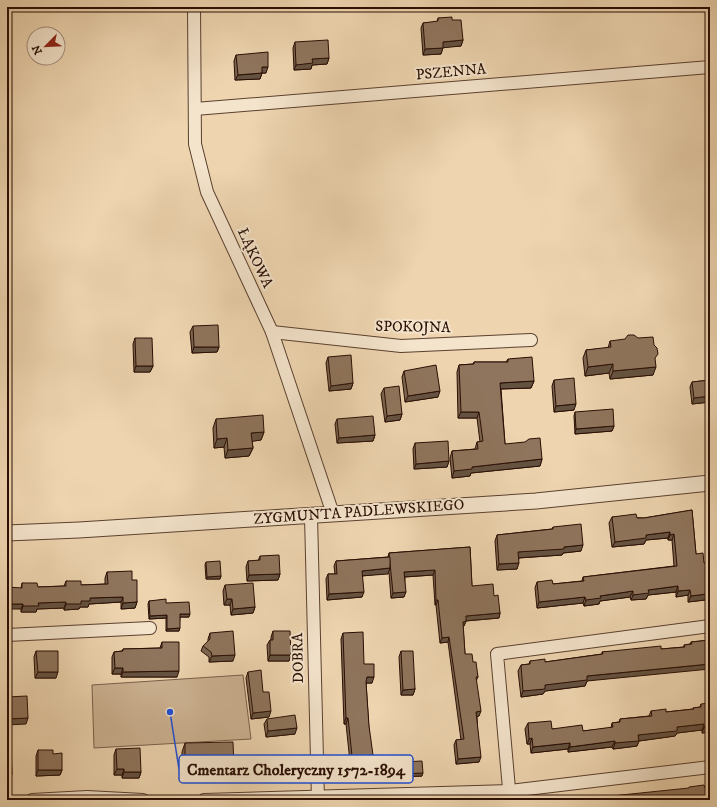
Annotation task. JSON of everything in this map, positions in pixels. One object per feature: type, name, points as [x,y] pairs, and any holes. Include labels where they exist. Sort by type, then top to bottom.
[{"type":"street","name":"ŁĄKOWA","points":[[194,7],[195,144],[207,192],[272,332],[333,514]]},
{"type":"street","name":"PSZENNA","points":[[195,110],[710,67]]},
{"type":"street","name":"SPOKOJNA","points":[[272,332],[401,346],[531,340]]},
{"type":"street","name":"ZYGMUNTA PADLEWSKIEGO","points":[[7,533],[311,516],[536,501],[710,483]]},
{"type":"street","name":"DOBRA","points":[[311,516],[318,798]]},
{"type":"street","points":[[510,796],[497,654],[710,626]]},
{"type":"street","points":[[7,635],[150,628]]},
{"type":"street","points":[[204,800],[510,796],[710,767]]},
{"type":"street","points":[[32,800],[87,797],[143,800]]},
{"type":"shaded area","points":[[243,675],[251,739],[94,748],[92,685]]},
{"type":"building","points":[[452,17],[452,20],[461,20],[463,40],[443,42],[443,48],[425,49],[423,23],[438,21],[438,18]]},
{"type":"building","points":[[328,40],[329,58],[312,59],[313,63],[296,65],[295,42]]},
{"type":"building","points":[[268,52],[268,67],[262,67],[262,73],[238,75],[236,55]]},
{"type":"building","points":[[218,325],[219,347],[194,347],[193,326]]},
{"type":"building","points":[[628,335],[634,335],[638,338],[653,337],[654,345],[657,348],[658,354],[655,358],[656,367],[613,371],[613,364],[588,367],[586,350],[611,347],[610,341],[625,339]]},
{"type":"building","points":[[135,338],[152,338],[153,366],[136,366]]},
{"type":"building","points":[[351,355],[353,383],[331,386],[328,357]]},
{"type":"building","points":[[532,357],[534,381],[500,383],[505,444],[525,442],[529,439],[540,438],[542,459],[472,467],[472,469],[454,471],[452,451],[478,449],[477,442],[483,441],[479,412],[461,412],[459,365],[474,364],[474,362],[508,362],[508,359]]},
{"type":"building","points":[[436,365],[440,391],[408,396],[404,371]]},
{"type":"building","points":[[574,378],[576,404],[556,406],[554,380]]},
{"type":"building","points":[[710,380],[710,396],[694,398],[692,382]]},
{"type":"building","points":[[399,386],[402,414],[387,416],[384,388]]},
{"type":"building","points":[[613,409],[614,426],[576,429],[575,412]]},
{"type":"building","points":[[263,415],[264,432],[251,433],[253,448],[228,450],[227,438],[217,439],[216,419]]},
{"type":"building","points":[[373,416],[375,435],[339,438],[337,419]]},
{"type":"building","points":[[448,441],[449,461],[416,464],[415,443]]},
{"type":"building","points":[[692,510],[696,554],[703,553],[704,563],[710,562],[710,586],[707,587],[707,594],[691,596],[690,590],[678,591],[678,586],[648,590],[649,593],[633,595],[633,591],[600,596],[601,598],[586,600],[585,597],[539,602],[537,582],[552,580],[553,584],[584,581],[583,577],[677,566],[674,534],[670,535],[670,532],[646,535],[646,538],[615,542],[612,517],[636,514],[637,518],[644,518]]},
{"type":"building","points":[[581,524],[583,545],[564,547],[564,549],[518,552],[519,563],[499,564],[497,535],[553,529],[553,527]]},
{"type":"building","points":[[470,547],[472,586],[493,584],[494,596],[498,595],[500,613],[466,616],[466,621],[463,622],[465,654],[472,654],[473,662],[476,662],[478,677],[476,677],[481,711],[476,712],[481,757],[458,759],[456,740],[464,739],[449,637],[442,638],[438,600],[436,600],[435,570],[404,572],[406,592],[393,593],[389,553]]},
{"type":"building","points":[[279,555],[280,574],[249,575],[248,561],[260,560],[260,556]]},
{"type":"building","points":[[390,557],[390,568],[362,571],[364,592],[329,594],[328,574],[337,574],[336,561]]},
{"type":"building","points":[[220,561],[221,576],[207,577],[206,562]]},
{"type":"building","points":[[132,571],[132,580],[137,580],[137,602],[123,603],[123,597],[90,598],[90,601],[81,601],[81,604],[66,604],[66,602],[38,603],[39,606],[23,606],[23,604],[7,604],[7,587],[22,588],[22,583],[37,583],[38,587],[66,586],[66,581],[81,581],[81,585],[108,584],[107,572]]},
{"type":"building","points":[[253,583],[255,607],[233,609],[232,599],[227,599],[225,585]]},
{"type":"building","points":[[166,599],[166,603],[189,602],[190,614],[180,614],[180,628],[167,629],[167,615],[150,616],[149,601]]},
{"type":"building","points":[[233,631],[235,655],[212,656],[211,652],[203,646],[210,639],[210,633]]},
{"type":"building","points":[[273,631],[290,631],[291,655],[270,655],[270,640],[273,640]]},
{"type":"building","points":[[363,632],[364,664],[374,664],[374,677],[367,677],[366,682],[369,726],[373,755],[369,755],[370,768],[355,769],[354,756],[352,756],[348,718],[346,718],[343,633]]},
{"type":"building","points":[[710,640],[710,664],[587,676],[587,680],[545,685],[545,689],[523,691],[521,665],[530,664],[530,661],[545,659],[545,662],[603,654],[602,652],[661,646],[661,649],[685,647],[684,645],[692,644],[691,642]]},
{"type":"building","points":[[162,642],[179,642],[179,671],[123,672],[123,668],[115,668],[114,652],[123,651],[123,649],[162,648]]},
{"type":"building","points":[[36,651],[58,651],[58,672],[38,672]]},
{"type":"building","points":[[401,651],[413,651],[415,689],[403,690]]},
{"type":"building","points":[[261,670],[263,692],[269,692],[271,711],[253,713],[248,672]]},
{"type":"building","points":[[27,696],[28,718],[7,719],[7,697]]},
{"type":"building","points":[[710,703],[710,727],[704,727],[704,724],[677,727],[677,731],[638,735],[639,741],[615,743],[615,741],[570,747],[570,743],[533,747],[532,738],[529,739],[528,723],[551,721],[552,729],[582,725],[583,731],[613,727],[612,723],[620,722],[620,719],[652,716],[651,711],[666,709],[666,712],[694,709],[693,708],[701,707],[701,704]]},
{"type":"building","points":[[295,715],[297,728],[268,731],[267,719]]},
{"type":"building","points":[[233,742],[234,766],[211,766],[205,771],[195,769],[195,766],[185,767],[185,743]]},
{"type":"building","points":[[140,748],[141,772],[124,772],[124,769],[117,769],[116,749]]},
{"type":"building","points":[[7,750],[11,750],[12,774],[7,774]]},
{"type":"building","points":[[38,750],[53,750],[53,754],[62,753],[62,770],[38,770]]},
{"type":"building","points":[[422,761],[423,773],[401,774],[401,762]]},
{"type":"building","points":[[704,785],[705,788],[710,787],[710,800],[592,800],[592,798],[689,788]]},
{"type":"place","name":"Cmentarz Choleryczny 1572-1894","points":[[170,712]]}]
